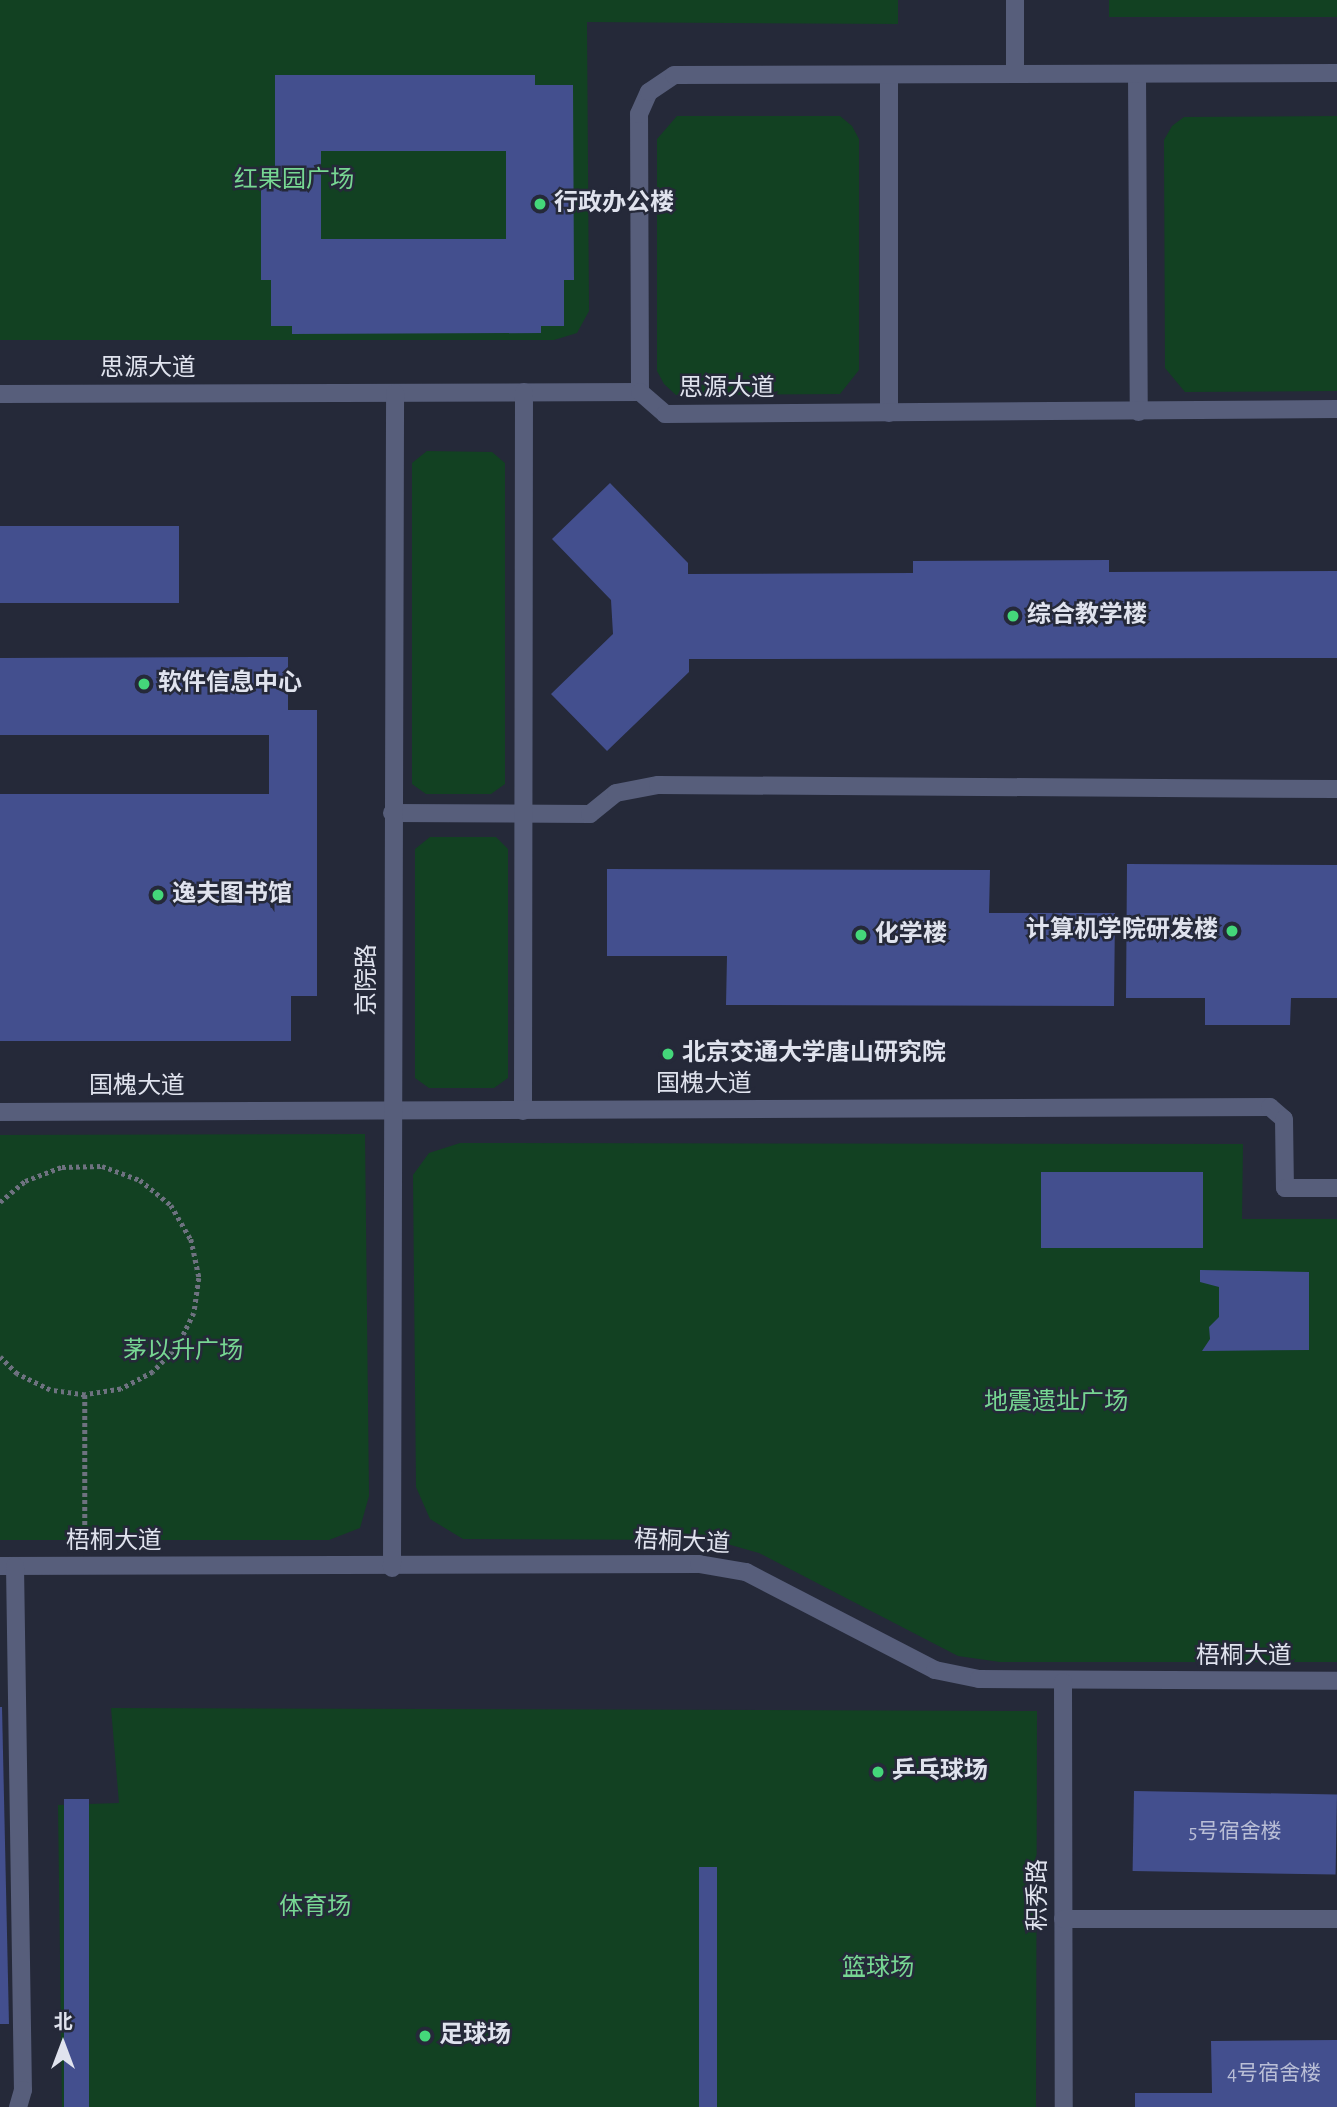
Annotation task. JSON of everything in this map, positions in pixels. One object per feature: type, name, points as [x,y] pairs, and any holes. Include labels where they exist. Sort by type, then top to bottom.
[{"type":"lane","points":[[1015,0],[1015,74]]},
{"type":"lane","points":[[640,392],[639,114],[649,92],[674,75],[1337,73]]},
{"type":"lane","points":[[1137,74],[1139,412]]},
{"type":"lane","points":[[889,75],[889,413]]},
{"type":"lane","points":[[523,1111],[524,392]]},
{"type":"lane","name":"思源大道","points":[[0,394],[640,392],[665,414],[1337,409]]},
{"type":"lane","name":"京院路","points":[[391,1568],[395,393]]},
{"type":"lane","points":[[392,813],[590,814],[616,793],[658,785],[1337,789]]},
{"type":"lane","name":"国槐大道","points":[[0,1112],[1270,1107],[1284,1119],[1285,1188],[1337,1188]]},
{"type":"lane","name":"梧桐大道","points":[[7,1566],[391,1568],[699,1564],[734,1570],[935,1670],[979,1679],[1063,1682],[1337,1681]]},
{"type":"lane","points":[[7,1566],[23,2090],[18,2107]]},
{"type":"lane","name":"积秀路","points":[[1063,1682],[1064,2107]]},
{"type":"lane","points":[[1063,1919],[1337,1919]]},
{"type":"path","points":[[0,1202],[25,1181],[62,1167],[102,1166],[140,1180],[171,1205],[191,1238],[199,1278],[194,1313],[178,1346],[153,1372],[131,1383],[85,1395],[50,1390],[17,1374],[0,1357]]},
{"type":"path","points":[[85,1395],[85,1566]]},
{"type":"green space","name":"红果园广场","points":[[0,0],[898,0],[898,24],[587,22],[589,311],[577,333],[554,340],[0,340]]},
{"type":"green space","points":[[1109,0],[1337,0],[1337,17],[1109,17]]},
{"type":"green space","points":[[677,116],[840,116],[852,126],[859,139],[859,370],[840,394],[676,395],[664,384],[657,371],[657,139]]},
{"type":"green space","points":[[1337,116],[1337,391],[1185,392],[1165,368],[1164,140],[1172,126],[1184,117]]},
{"type":"green space","points":[[427,451],[492,452],[505,463],[505,784],[491,794],[426,794],[412,784],[412,463]]},
{"type":"green space","points":[[430,837],[496,837],[508,849],[508,1078],[494,1088],[429,1088],[415,1078],[415,849]]},
{"type":"green space","name":"茅以升广场","points":[[365,1134],[369,1496],[360,1528],[329,1540],[0,1540],[0,1135]]},
{"type":"green space","name":"地震遗址广场","points":[[460,1143],[1243,1144],[1242,1219],[1337,1219],[1337,1662],[1000,1662],[958,1656],[759,1553],[713,1540],[463,1539],[430,1519],[416,1487],[413,1175],[429,1153]]},
{"type":"green space","name":"体育场","points":[[111,1708],[1037,1711],[1036,2107],[62,2107],[58,1805],[119,1803]]},
{"type":"building","name":"行政办公楼","points":[[275,75],[535,75],[535,85],[573,85],[574,280],[564,280],[564,326],[541,326],[541,333],[292,334],[292,326],[271,326],[271,280],[261,280],[261,168],[275,168]],"holes":[[[321,151],[506,151],[506,239],[321,239]]]},
{"type":"building","name":"综合教学楼","points":[[610,483],[688,563],[688,574],[913,573],[913,561],[1109,560],[1109,572],[1337,571],[1337,658],[689,659],[689,672],[607,751],[551,694],[613,634],[611,600],[552,539]]},
{"type":"building","points":[[0,526],[179,526],[179,603],[0,603]]},
{"type":"building","name":"逸夫图书馆","points":[[288,657],[288,710],[317,710],[317,996],[291,996],[291,1041],[0,1041],[0,794],[269,794],[269,735],[0,735],[0,658]]},
{"type":"building","name":"计算机学院研发楼","points":[[1127,864],[1337,865],[1337,998],[1291,998],[1290,1025],[1205,1025],[1205,998],[1126,998]]},
{"type":"building","name":"化学楼","points":[[607,869],[990,870],[989,913],[1115,913],[1114,1006],[726,1005],[727,956],[607,956]]},
{"type":"building","points":[[1041,1172],[1203,1172],[1203,1248],[1041,1248]]},
{"type":"building","points":[[1200,1270],[1309,1272],[1309,1350],[1202,1351],[1210,1339],[1209,1327],[1219,1317],[1219,1287],[1200,1282]]},
{"type":"building","points":[[2,1707],[9,2024],[0,2024]]},
{"type":"building","points":[[1134,1791],[1337,1795],[1336,1875],[1133,1871]]},
{"type":"building","points":[[64,1799],[89,1799],[89,2107],[64,2107]]},
{"type":"building","points":[[699,1867],[717,1867],[717,2107],[699,2107]]},
{"type":"building","points":[[1337,2040],[1337,2107],[1135,2107],[1135,2093],[1212,2093],[1211,2041]]},
{"type":"place","name":"行政办公楼","points":[[540,204]]},
{"type":"place","name":"综合教学楼","points":[[1013,616]]},
{"type":"place","name":"软件信息中心","points":[[144,684]]},
{"type":"place","name":"逸夫图书馆","points":[[158,895]]},
{"type":"place","name":"计算机学院研发楼","points":[[1232,931]]},
{"type":"place","name":"化学楼","points":[[861,935]]},
{"type":"place","name":"北京交通大学唐山研究院","points":[[668,1054]]},
{"type":"place","name":"乒乓球场","points":[[878,1772]]},
{"type":"place","name":"足球场","points":[[425,2036]]},
{"type":"park label","name":"篮球场","points":[[878,1969]]}]
